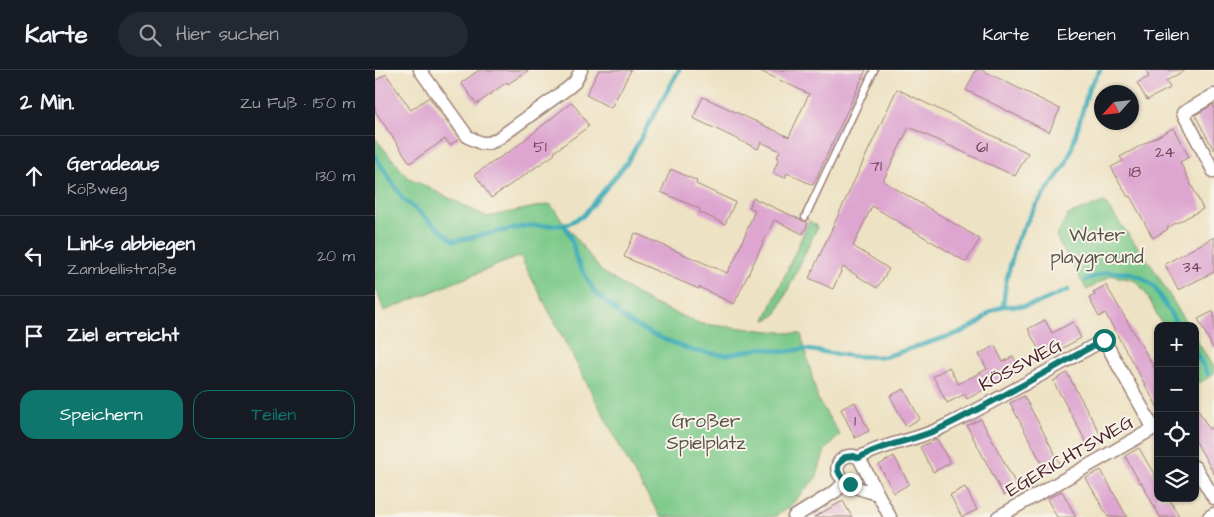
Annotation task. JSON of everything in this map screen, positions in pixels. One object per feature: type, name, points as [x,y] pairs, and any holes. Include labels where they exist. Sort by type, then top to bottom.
[{"type":"street","points":[[420,70],[468,137],[481,143],[489,143],[496,140],[568,88],[575,82],[581,70]]},
{"type":"street","points":[[1214,95],[1183,113],[1214,172]]},
{"type":"street","name":"KÖSSWEG","points":[[859,458],[880,448],[941,428],[1104,340],[1154,425]]},
{"type":"street","name":"EGERICHTSWEG","points":[[998,517],[1154,429]]},
{"type":"street","points":[[877,494],[846,481],[837,470],[838,464],[845,457],[854,456],[859,458],[890,517]]},
{"type":"street","points":[[1199,474],[1214,498]]},
{"type":"street","points":[[794,517],[836,491],[846,481]]},
{"type":"street","points":[[1209,517],[1214,514]]},
{"type":"lane","points":[[805,217],[874,70]]},
{"type":"green space","name":"Großer Spielplatz","points":[[375,138],[407,177],[487,217],[550,204],[602,272],[649,302],[701,324],[801,334],[818,400],[840,435],[825,450],[816,478],[789,507],[774,517],[661,517],[636,477],[520,256],[384,311],[375,286]]},
{"type":"green space","name":"Water playground","points":[[1104,202],[1152,266],[1186,322],[1161,322],[1147,295],[1139,284],[1133,280],[1112,275],[1087,290],[1056,237],[1068,215]]},
{"type":"green space","points":[[809,221],[816,225],[817,228],[777,313],[765,320]]},
{"type":"green space","points":[[1199,344],[1214,367],[1213,375],[1199,383]]},
{"type":"building","points":[[479,70],[529,70],[508,84],[507,82],[477,104],[461,83]]},
{"type":"building","points":[[599,70],[631,70],[611,108],[586,95]]},
{"type":"building","points":[[758,70],[866,70],[813,185],[787,173],[785,178],[773,173],[780,151],[761,142],[758,149],[693,118],[703,97],[789,137],[809,94]]},
{"type":"building","points":[[976,70],[982,70],[1060,109],[1049,132],[966,90]]},
{"type":"building","points":[[1146,70],[1185,70],[1166,81],[1170,88],[1147,100],[1137,83],[1149,77]]},
{"type":"building","points":[[386,74],[411,110],[429,97],[459,139],[450,145],[445,139],[410,163],[375,111],[375,81]]},
{"type":"building","points":[[897,89],[1028,153],[1015,176],[909,127],[883,181],[980,239],[966,262],[872,206],[853,246],[889,269],[877,288],[843,267],[833,289],[809,278]]},
{"type":"building","points":[[572,102],[589,126],[554,152],[555,154],[491,198],[475,174],[513,149]]},
{"type":"building","points":[[1214,104],[1214,150],[1195,115]]},
{"type":"building","points":[[1173,128],[1189,157],[1180,162],[1203,209],[1167,228],[1153,238],[1130,196],[1128,197],[1111,167],[1123,161],[1120,157]]},
{"type":"building","points":[[671,169],[697,181],[696,184],[735,202],[725,224],[699,212],[700,209],[661,192]]},
{"type":"building","points":[[753,198],[808,223],[803,234],[774,220],[734,304],[699,287],[699,289],[624,257],[635,233],[727,273],[736,257],[755,210],[749,207]]},
{"type":"building","points":[[1214,237],[1214,272],[1178,290],[1165,264]]},
{"type":"building","points":[[1106,285],[1154,367],[1154,401],[1105,313],[1099,317],[1089,298],[1095,295],[1093,292]]},
{"type":"building","points":[[1214,311],[1214,350],[1198,319]]},
{"type":"building","points":[[1045,320],[1052,333],[1073,322],[1081,338],[1061,349],[1058,345],[1041,354],[1028,329]]},
{"type":"building","points":[[995,346],[1003,362],[1013,356],[1020,370],[967,399],[965,394],[947,403],[933,376],[949,367],[958,384],[987,369],[979,354]]},
{"type":"building","points":[[1067,373],[1104,441],[1090,449],[1053,381]]},
{"type":"building","points":[[904,389],[920,419],[906,426],[890,396]]},
{"type":"building","points":[[1024,396],[1061,465],[1047,473],[1010,403]]},
{"type":"building","points":[[855,402],[869,431],[855,438],[841,409]]},
{"type":"building","points":[[1199,411],[1209,429],[1214,426],[1214,474],[1199,447]]},
{"type":"building","points":[[981,419],[1018,488],[1004,496],[967,426]]},
{"type":"building","points":[[937,439],[950,463],[933,472],[920,447]]},
{"type":"building","points":[[1139,448],[1154,474],[1154,502],[1171,502],[1179,517],[1160,517],[1125,456]]},
{"type":"building","points":[[894,456],[909,484],[894,493],[879,465]]},
{"type":"building","points":[[1101,470],[1127,517],[1108,517],[1086,478]]},
{"type":"building","points":[[965,487],[977,510],[962,517],[950,495]]},
{"type":"building","points":[[1062,491],[1076,517],[1057,517],[1047,499]]},
{"type":"building","points":[[843,501],[852,517],[814,517]]},
{"type":"waterway","points":[[375,156],[403,199],[454,241],[526,226],[565,225],[583,216],[628,161],[679,70]]},
{"type":"waterway","points":[[1003,306],[1006,281],[1017,240],[1036,205],[1064,167],[1071,151],[1089,88],[1100,70]]},
{"type":"waterway","points":[[565,225],[573,244],[576,259],[594,291],[627,321],[654,335],[693,351],[725,355],[763,348],[785,352],[802,349],[851,356],[884,357],[962,332],[980,322],[990,312],[1003,306],[1025,306],[1038,303],[1068,290]]},
{"type":"waterway","points":[[1086,280],[1107,272],[1129,273],[1141,277],[1154,286],[1176,322]]},
{"type":"waterway","points":[[1199,359],[1208,374]]},
{"type":"route","points":[[850,484],[840,476],[837,470],[838,464],[845,457],[850,455],[859,458],[880,448],[905,442],[941,428],[1104,340]]}]
